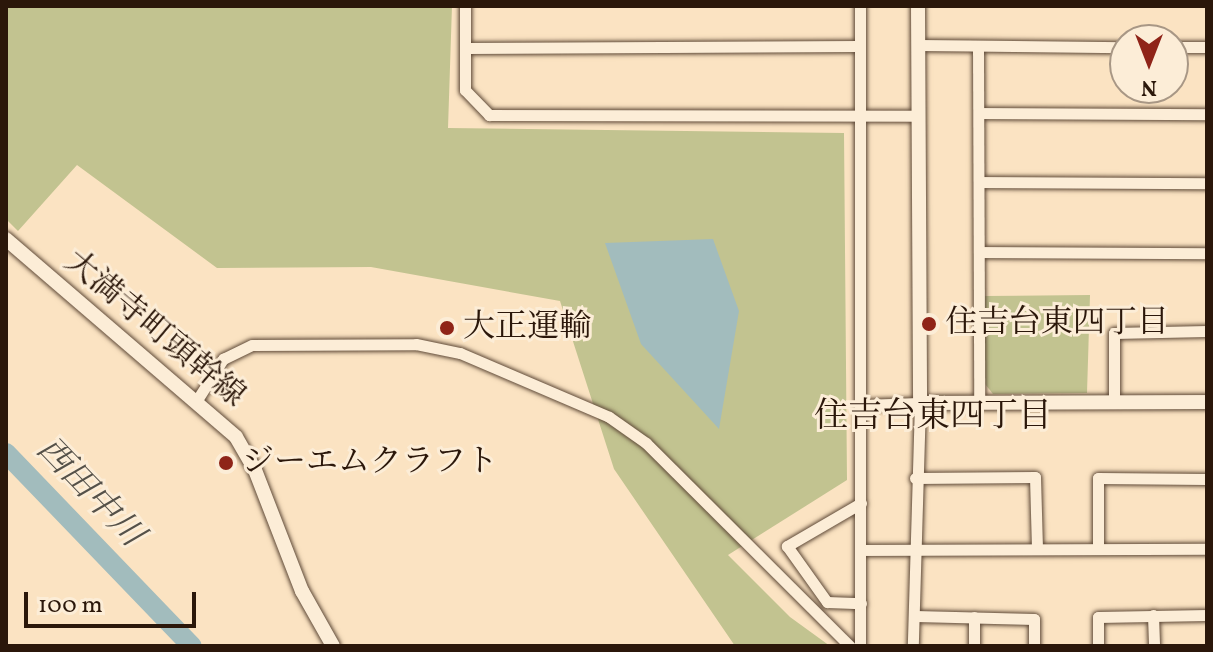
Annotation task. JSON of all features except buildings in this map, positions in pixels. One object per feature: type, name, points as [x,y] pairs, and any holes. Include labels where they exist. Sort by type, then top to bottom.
[{"type":"street","points":[[465,6],[465,90],[489,115],[918,116]]},
{"type":"street","points":[[860,6],[860,646]]},
{"type":"street","points":[[913,646],[915,478],[920,403],[918,6]]},
{"type":"street","points":[[918,45],[1109,47]]},
{"type":"street","points":[[466,48],[859,46]]},
{"type":"street","points":[[978,46],[979,403]]},
{"type":"street","points":[[979,113],[1207,114]]},
{"type":"street","points":[[979,182],[1207,183]]},
{"type":"street","name":"大満寺町頭幹線","points":[[6,239],[197,400],[245,450],[302,591],[333,646]]},
{"type":"street","points":[[979,252],[1207,253]]},
{"type":"street","points":[[1114,402],[1114,333],[1207,331]]},
{"type":"street","points":[[197,400],[223,359],[252,345],[416,344],[460,353],[609,417],[646,443],[850,646]]},
{"type":"street","points":[[861,405],[1207,402]]},
{"type":"street","points":[[915,478],[1035,477],[1037,547]]},
{"type":"street","points":[[1098,547],[1098,478],[1207,479]]},
{"type":"street","points":[[861,503],[787,546],[827,602],[861,603]]},
{"type":"street","points":[[861,550],[914,547],[1207,549]]},
{"type":"street","points":[[1153,615],[1154,646]]},
{"type":"street","points":[[1098,646],[1098,617],[1207,615]]},
{"type":"street","points":[[915,616],[1034,619],[1034,646]]},
{"type":"street","points":[[974,617],[974,646]]},
{"type":"green space","points":[[6,6],[452,6],[448,128],[844,133],[847,480],[728,555],[790,617],[830,646],[735,646],[614,469],[560,301],[371,267],[217,268],[77,165],[18,231],[6,219]]},
{"type":"green space","points":[[1090,295],[1087,393],[993,394],[985,384],[985,296]]},
{"type":"water","points":[[713,239],[739,311],[719,429],[641,344],[605,243]]},
{"type":"waterway","name":"西田中川","points":[[6,453],[192,646]]},
{"type":"place","name":"住吉台東四丁目","points":[[929,324]]},
{"type":"place","name":"大正運輸","points":[[447,328]]},
{"type":"place","name":"ジーエムクラフト","points":[[226,463]]},
{"type":"district","name":"住吉台東四丁目","points":[[933,418]]}]
